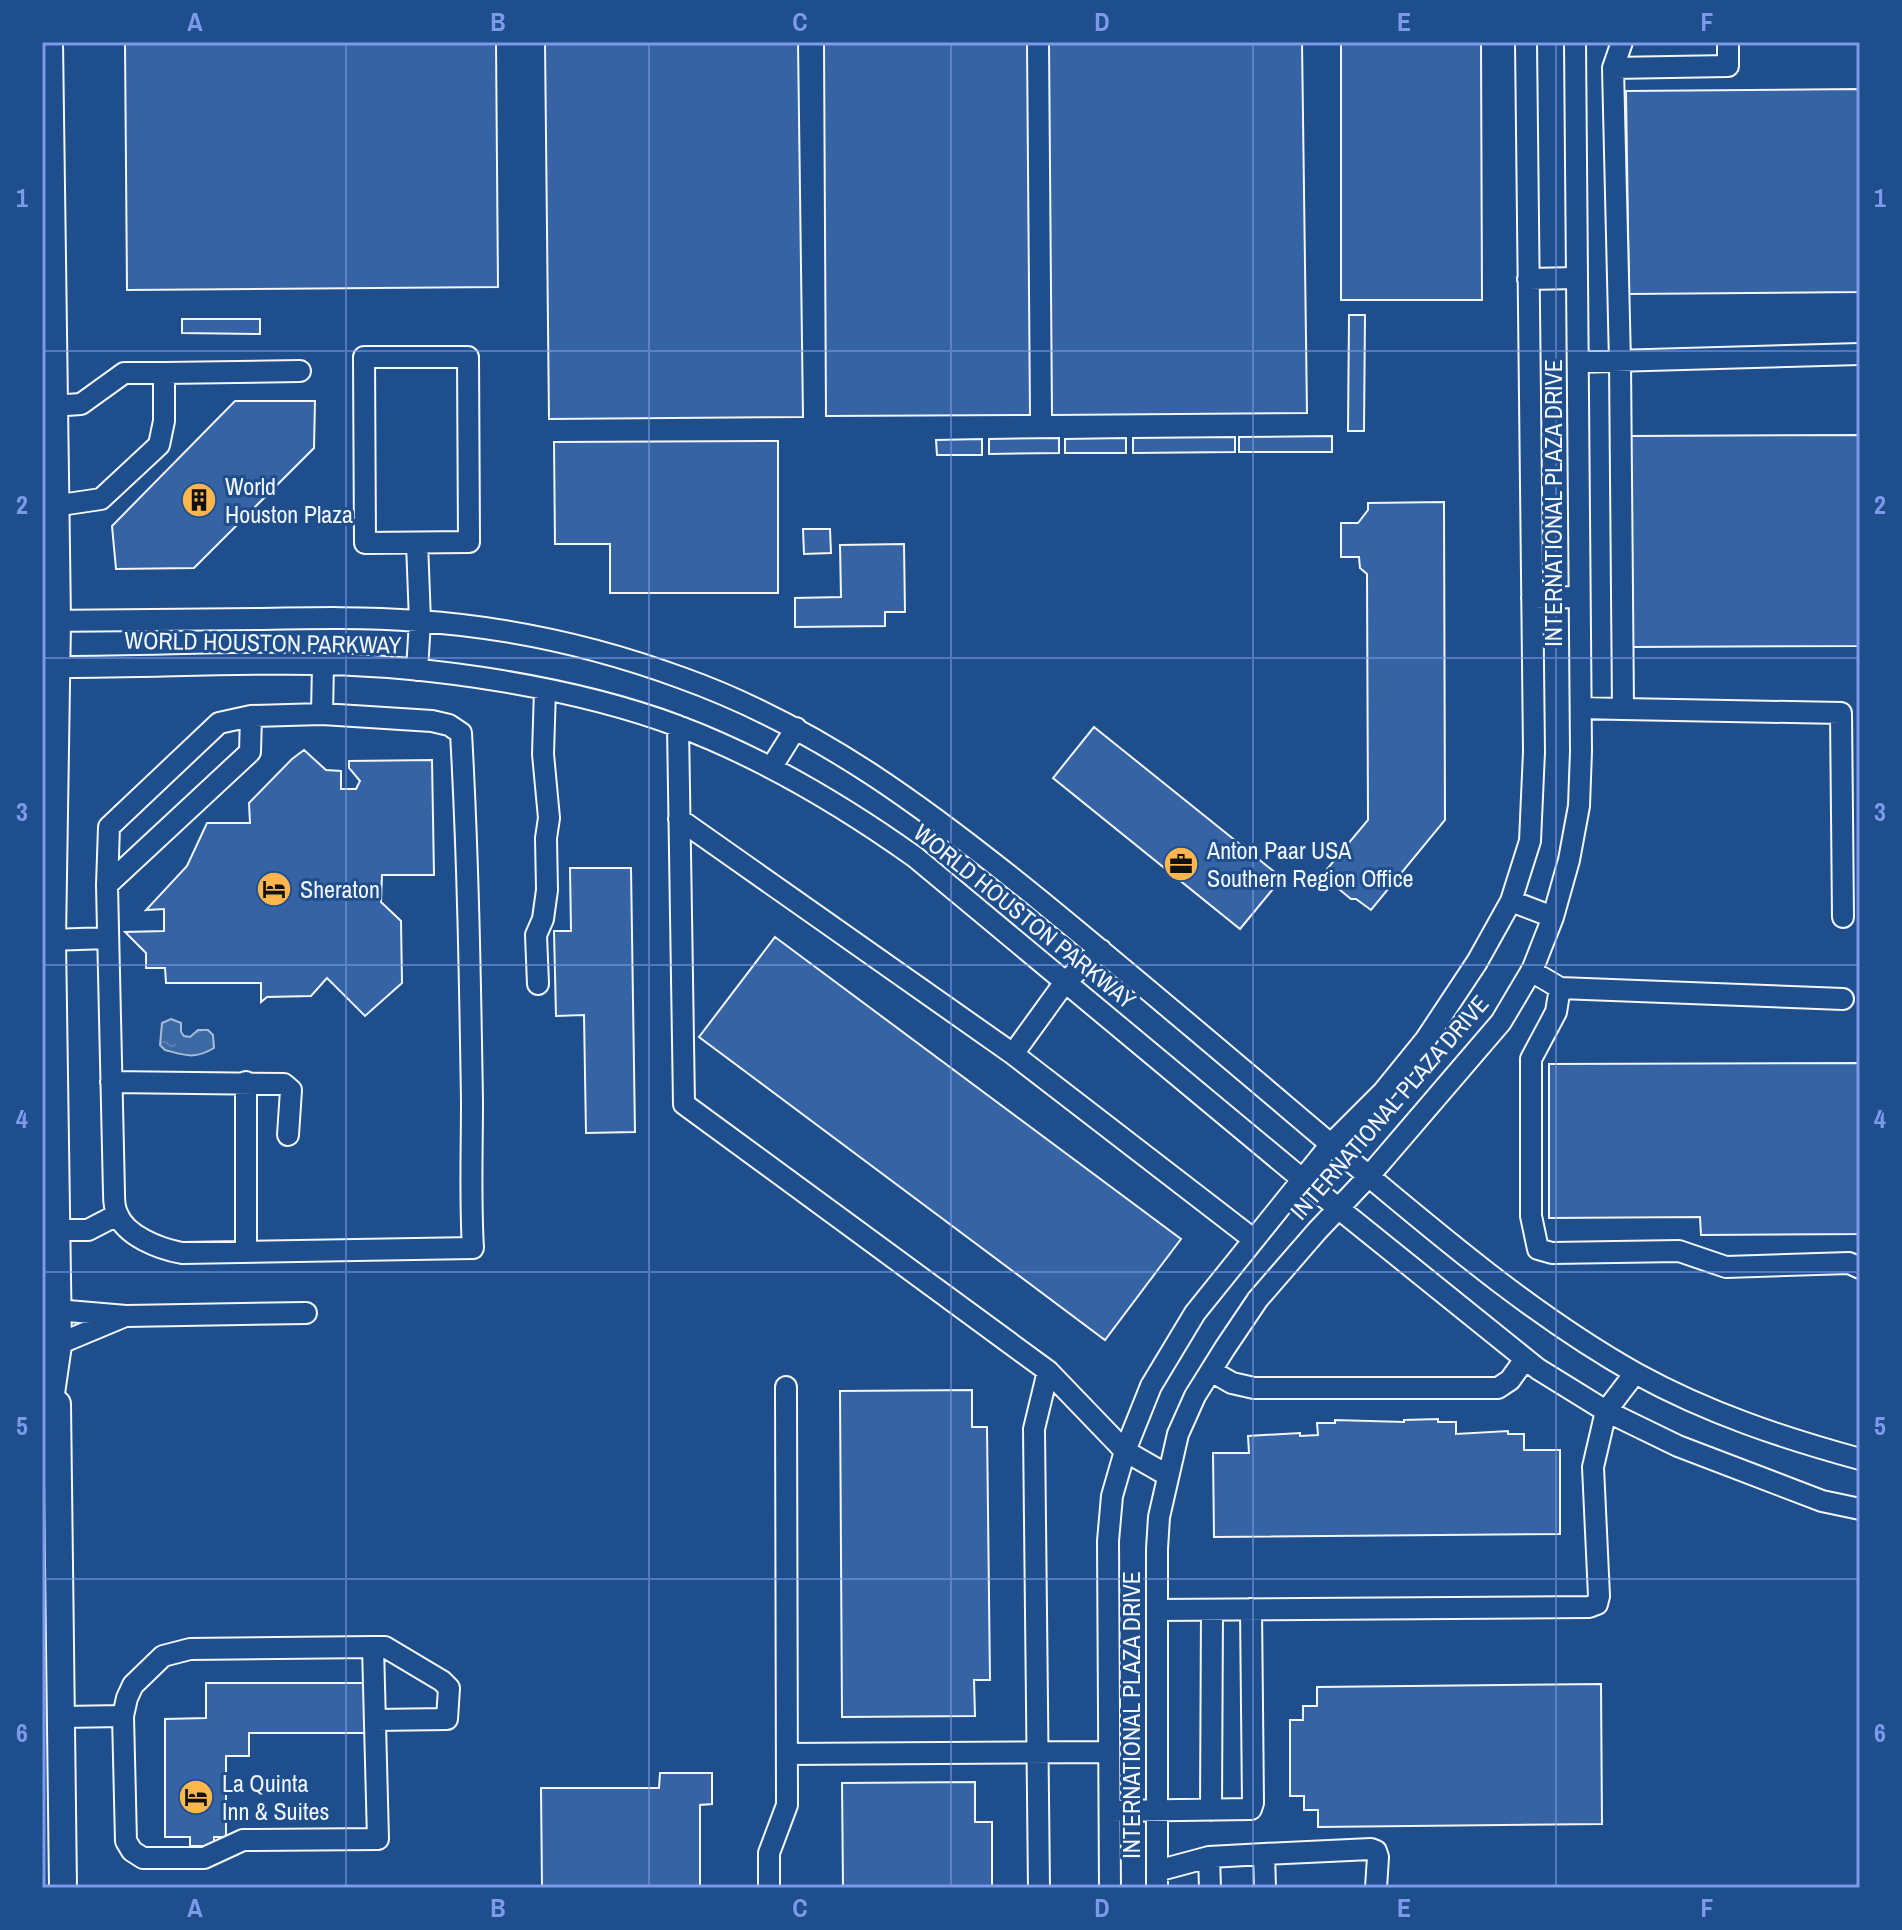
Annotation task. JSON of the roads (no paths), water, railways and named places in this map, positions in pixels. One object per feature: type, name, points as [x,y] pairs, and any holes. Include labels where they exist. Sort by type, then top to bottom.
[{"type":"highway","points":[[42,1441],[56,1345],[47,667],[52,406],[47,42]]},
{"type":"main road","points":[[56,1345],[63,1888]]},
{"type":"street","name":"INTERNATIONAL PLAZA DRIVE","points":[[1110,1888],[1108,1541],[1112,1496],[1125,1451],[1151,1386],[1195,1313],[1253,1239],[1331,1144],[1383,1092],[1426,1039],[1477,962],[1511,901],[1530,841],[1534,752],[1526,42]]},
{"type":"street","name":"INTERNATIONAL PLAZA DRIVE","points":[[1157,1880],[1159,1517],[1178,1434],[1195,1396],[1258,1299],[1501,1022],[1531,971],[1553,917],[1569,860],[1579,806],[1581,708],[1575,42]]},
{"type":"street","points":[[1622,42],[1613,68],[1620,362],[1623,709]]},
{"type":"street","points":[[1613,68],[1728,66],[1728,42]]},
{"type":"street","points":[[1528,279],[1577,278]]},
{"type":"street","points":[[1578,362],[1860,354]]},
{"type":"street","points":[[364,357],[468,357],[469,542],[417,543],[365,543],[364,357]]},
{"type":"street","points":[[52,406],[81,404],[124,373],[300,371]]},
{"type":"street","points":[[48,512],[67,504],[101,499],[159,445],[164,421],[164,373]]},
{"type":"street","points":[[417,543],[420,621],[417,670]]},
{"type":"street","points":[[1532,598],[1579,597]]},
{"type":"street","name":"WORLD HOUSTON PARKWAY","points":[[48,621],[360,618],[420,621],[545,639],[616,658],[682,678],[796,728],[903,794],[964,839],[1504,1288],[1635,1373],[1709,1410],[1783,1438],[1859,1455]]},
{"type":"street","points":[[322,714],[323,664]]},
{"type":"street","name":"WORLD HOUSTON PARKWAY","points":[[47,667],[323,664],[417,670],[545,689],[678,726],[771,768],[858,816],[915,857],[1302,1179],[1525,1359],[1606,1411],[1678,1446],[1822,1501],[1860,1509]]},
{"type":"street","points":[[538,984],[536,935],[543,919],[547,890],[546,838],[549,818],[543,754],[545,689]]},
{"type":"street","points":[[1581,708],[1841,713],[1843,917]]},
{"type":"street","points":[[322,714],[432,721],[449,725],[461,733],[469,897],[473,1248],[182,1253],[142,1240],[117,1215],[108,938],[109,827],[219,723],[251,716],[322,714]]},
{"type":"street","points":[[107,885],[250,752],[251,716]]},
{"type":"street","points":[[678,726],[684,1104],[1048,1371],[1125,1451],[1167,1475]]},
{"type":"street","points":[[771,768],[796,728]]},
{"type":"street","points":[[679,819],[1013,1054],[1253,1239]]},
{"type":"street","points":[[1511,901],[1553,917]]},
{"type":"street","points":[[50,940],[108,938]]},
{"type":"street","points":[[1013,1054],[1065,982],[1101,950]]},
{"type":"street","points":[[1531,971],[1560,988],[1843,999]]},
{"type":"street","points":[[1560,988],[1556,1012],[1531,1059],[1531,1216],[1538,1249],[1552,1253],[1679,1251],[1726,1267],[1849,1263],[1860,1268]]},
{"type":"street","points":[[111,1082],[246,1082],[289,1086],[288,1135]]},
{"type":"street","points":[[246,1082],[246,1251]]},
{"type":"street","points":[[55,1230],[88,1230],[117,1215]]},
{"type":"street","points":[[56,1310],[126,1316],[306,1313]]},
{"type":"street","points":[[56,1345],[126,1316]]},
{"type":"street","points":[[1211,1371],[1232,1383],[1254,1388],[1498,1388],[1510,1380],[1525,1359]]},
{"type":"street","points":[[1039,1888],[1034,1429],[1048,1371]]},
{"type":"street","points":[[1157,1610],[1589,1607],[1597,1604],[1593,1467],[1606,1411],[1635,1373]]},
{"type":"street","points":[[769,1888],[769,1853],[787,1805],[786,1387]]},
{"type":"street","points":[[1110,1811],[1251,1809],[1251,1609]]},
{"type":"street","points":[[1211,1810],[1212,1610]]},
{"type":"street","points":[[373,1647],[378,1839],[243,1840],[204,1858],[143,1858],[132,1851],[126,1841],[123,1716],[133,1685],[163,1656],[190,1649],[373,1647],[385,1647],[449,1688],[447,1719],[375,1720]]},
{"type":"street","points":[[62,1717],[123,1716]]},
{"type":"street","points":[[787,1754],[1109,1752]]},
{"type":"street","points":[[1157,1880],[1209,1857],[1371,1849],[1376,1851],[1378,1857],[1376,1888]]},
{"type":"street","points":[[1264,1854],[1265,1888]]},
{"type":"street","points":[[1209,1857],[1210,1888]]},
{"type":"water","points":[[171,1019],[181,1023],[184,1036],[190,1037],[198,1030],[208,1030],[213,1035],[214,1048],[195,1055],[165,1050],[160,1045],[162,1023]]},
{"type":"place","name":"World Houston Plaza","points":[[199,500]]},
{"type":"place","name":"Anton Paar USA Southern Region Office","points":[[1181,864]]},
{"type":"place","name":"Sheraton","points":[[274,889]]},
{"type":"place","name":"La Quinta Inn & Suites","points":[[196,1797]]}]
